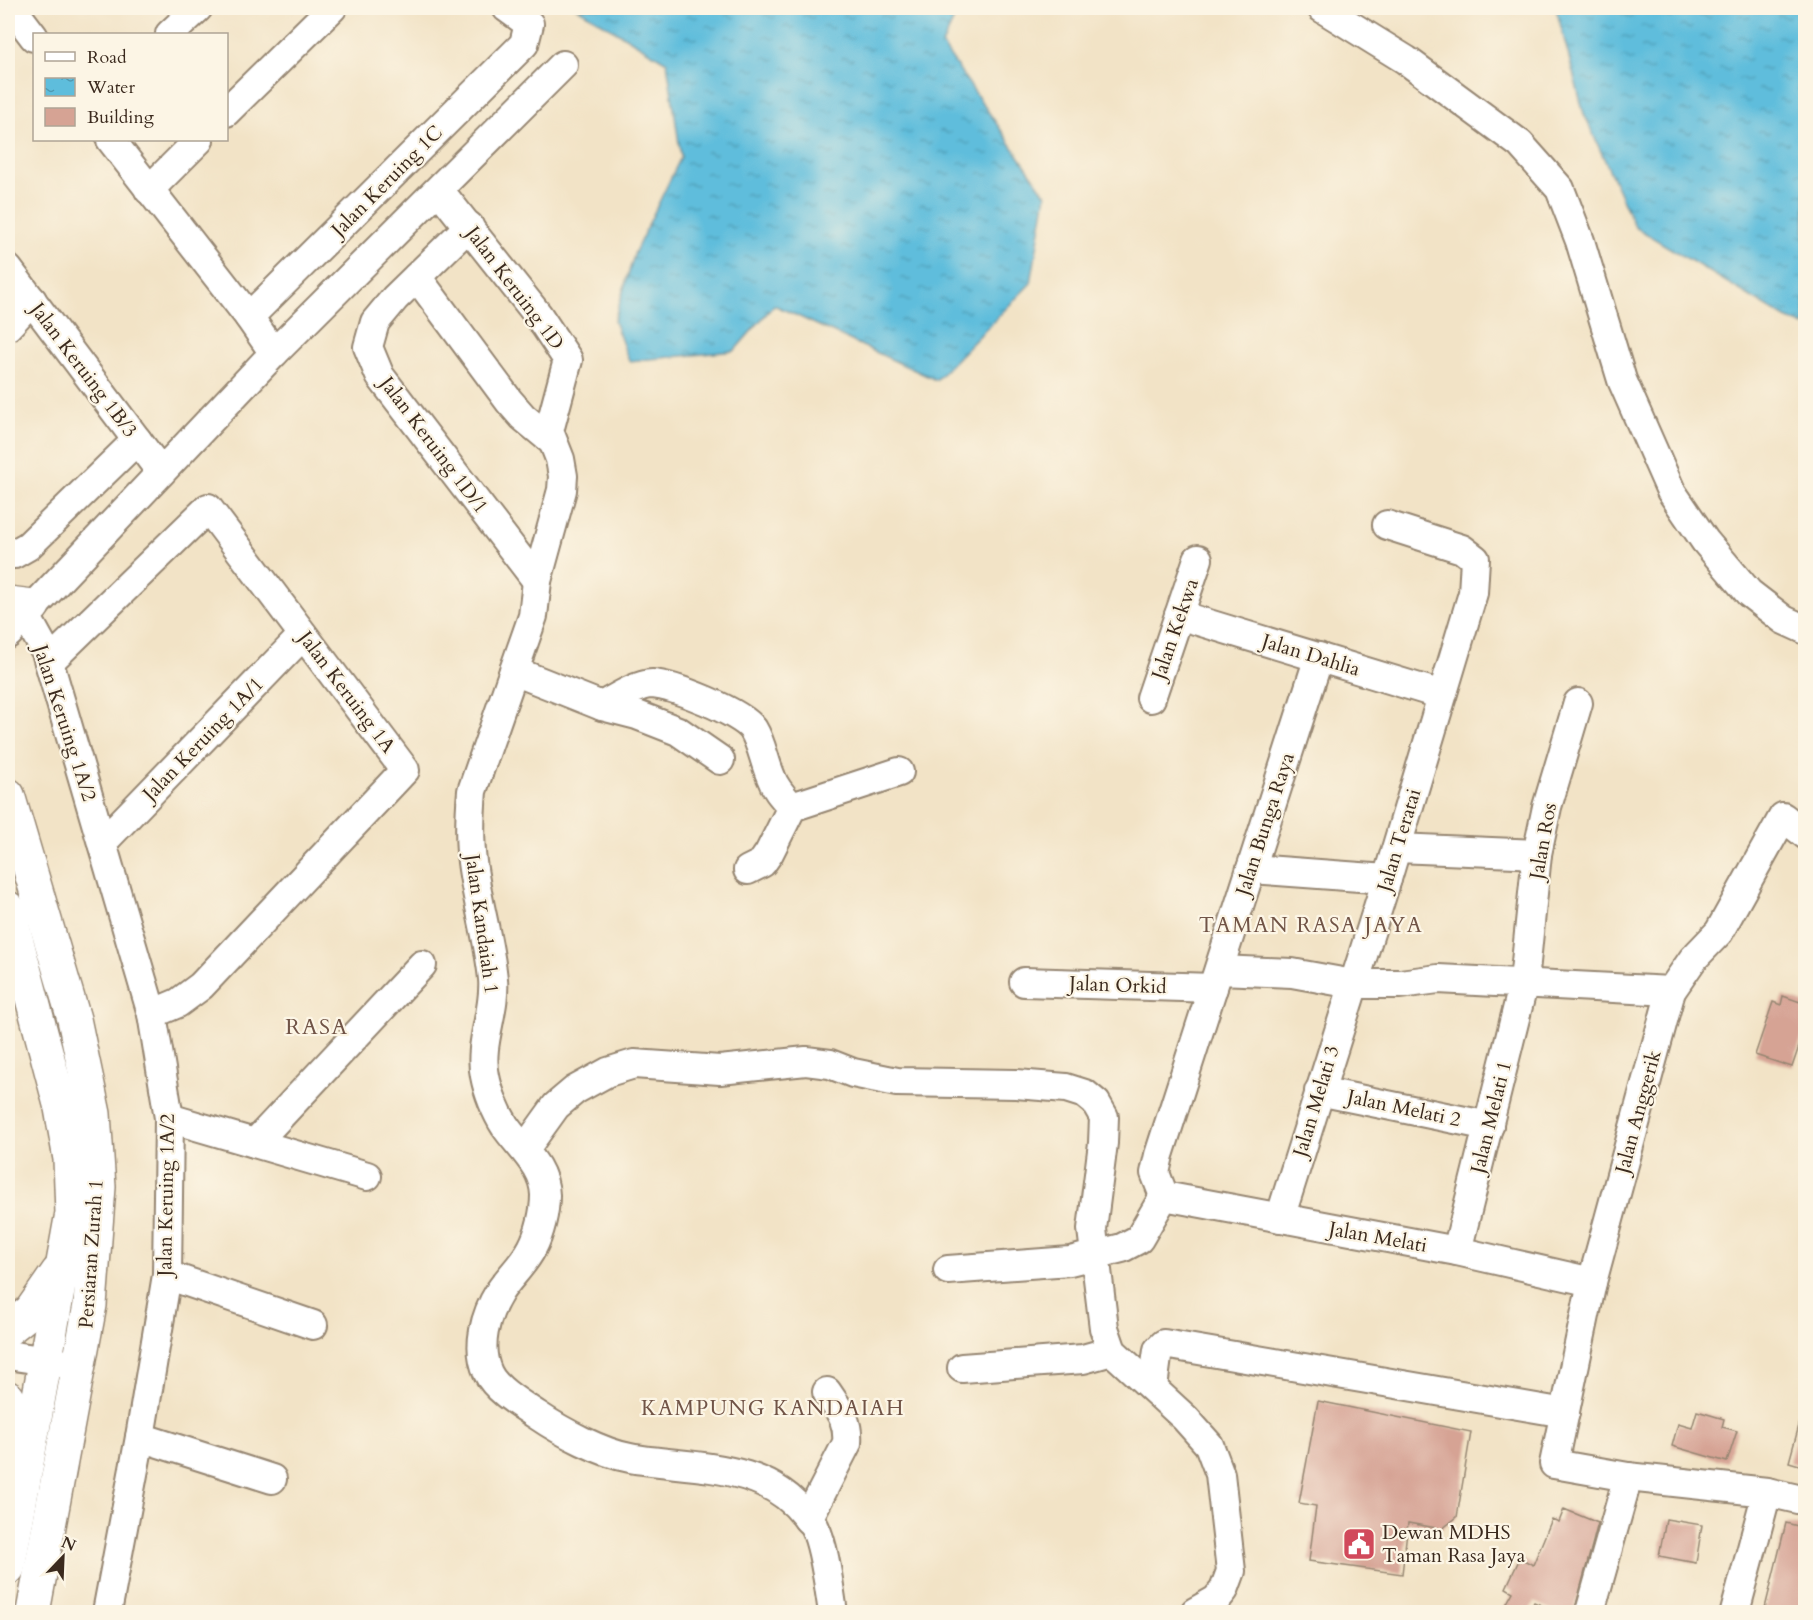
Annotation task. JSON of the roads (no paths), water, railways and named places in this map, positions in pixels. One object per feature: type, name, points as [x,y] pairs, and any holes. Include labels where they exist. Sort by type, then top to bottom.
[{"type":"main road","name":"Persiaran Zurah 1","points":[[8,795],[74,1019],[94,1114],[99,1187],[90,1305],[33,1612]]},
{"type":"main road","name":"Persiaran Zurah 1","points":[[8,908],[61,1108],[70,1159],[72,1213],[65,1262],[27,1456],[8,1568]]},
{"type":"main road","points":[[8,1329],[31,1311],[65,1262]]},
{"type":"main road","points":[[8,1398],[20,1421],[27,1456]]},
{"type":"street","points":[[12,8],[33,36]]},
{"type":"street","points":[[171,33],[198,8]]},
{"type":"street","points":[[228,110],[332,8]]},
{"type":"street","name":"Jalan Keruing 1C","points":[[249,317],[524,44],[529,24],[507,8]]},
{"type":"street","points":[[1322,8],[1406,60],[1520,144],[1560,189],[1580,241],[1622,380],[1671,491],[1705,541],[1749,593],[1784,620],[1806,630]]},
{"type":"street","points":[[18,614],[161,472],[274,353],[563,65]]},
{"type":"street","points":[[112,141],[249,317],[274,353]]},
{"type":"street","points":[[149,189],[198,141]]},
{"type":"street","name":"Jalan Keruing 1D","points":[[439,190],[538,315],[568,360],[549,431],[564,476],[562,490],[537,581],[533,616],[514,670]]},
{"type":"street","name":"Jalan Keruing 1D/1","points":[[469,226],[395,298],[375,322],[368,347],[380,376],[537,581]]},
{"type":"street","name":"Jalan Keruing 1B/3","points":[[8,269],[161,472]]},
{"type":"street","points":[[417,277],[509,401],[523,417],[552,441]]},
{"type":"street","points":[[8,326],[32,300]]},
{"type":"street","points":[[8,552],[14,554],[28,546],[137,440]]},
{"type":"street","name":"Jalan Keruing 1A","points":[[49,662],[208,508],[405,770],[201,986],[178,1003],[152,1014]]},
{"type":"street","name":"Jalan Teratai","points":[[1353,984],[1473,593],[1475,559],[1462,549],[1387,525]]},
{"type":"street","name":"Jalan Kekwa","points":[[1151,698],[1198,559]]},
{"type":"street","name":"Jalan Keruing 1A/2","points":[[18,614],[46,652],[49,662],[152,1014],[169,1118],[167,1275],[140,1437],[107,1612]]},
{"type":"street","name":"Jalan Dahlia","points":[[1179,615],[1442,695]]},
{"type":"street","name":"Jalan Keruing 1A/1","points":[[102,843],[303,635]]},
{"type":"street","name":"Jalan Bunga Raya","points":[[1164,1196],[1155,1173],[1160,1155],[1319,657]]},
{"type":"street","points":[[514,670],[602,706],[637,715],[678,731],[720,760]]},
{"type":"street","name":"Jalan Kandaiah 1","points":[[514,670],[472,791],[470,817],[472,860],[493,980],[493,1002],[484,1074],[504,1124],[525,1149],[540,1173],[545,1194],[542,1217],[532,1247],[499,1292],[486,1321],[481,1346],[489,1375],[512,1399],[581,1440],[628,1458],[690,1464],[735,1472],[766,1483],[794,1500],[815,1528],[825,1561],[833,1612]]},
{"type":"street","points":[[602,706],[625,693],[651,684],[690,694],[730,712],[752,728],[763,751],[771,778],[792,807]]},
{"type":"street","name":"Jalan Ros","points":[[1524,982],[1538,854],[1547,807],[1578,703]]},
{"type":"street","points":[[748,870],[762,863],[769,853],[792,807],[898,772]]},
{"type":"street","name":"Jalan Anggerik","points":[[1628,1477],[1554,1464],[1592,1282],[1671,991],[1693,959],[1719,932],[1783,816],[1806,834]]},
{"type":"street","points":[[1396,848],[1538,854]]},
{"type":"street","points":[[1251,869],[1387,879]]},
{"type":"street","points":[[255,1143],[422,965]]},
{"type":"street","name":"Jalan Orkid","points":[[1024,982],[1216,979],[1292,973],[1353,984],[1400,984],[1438,978],[1671,991]]},
{"type":"street","name":"Jalan Melati 1","points":[[1457,1251],[1524,982]]},
{"type":"street","name":"Jalan Melati 3","points":[[1280,1218],[1353,984]]},
{"type":"street","points":[[525,1149],[556,1106],[575,1090],[608,1072],[634,1064],[720,1070],[806,1061],[830,1064],[853,1073],[897,1082],[1016,1084],[1066,1088],[1085,1094],[1096,1103],[1104,1117],[1092,1229],[1104,1328],[1112,1351],[1185,1418],[1209,1445],[1220,1474],[1231,1571],[1224,1590],[1216,1600],[1195,1612]]},
{"type":"street","name":"Jalan Melati 2","points":[[1319,1091],[1489,1126]]},
{"type":"street","points":[[169,1118],[367,1176]]},
{"type":"street","points":[[948,1270],[1070,1261],[1122,1248],[1139,1239],[1164,1196]]},
{"type":"street","name":"Jalan Melati","points":[[1164,1196],[1457,1251],[1592,1282]]},
{"type":"street","points":[[167,1275],[313,1325]]},
{"type":"street","points":[[1153,1387],[1158,1350],[1164,1344],[1565,1413]]},
{"type":"street","points":[[962,1368],[1083,1359],[1112,1351]]},
{"type":"street","points":[[8,1355],[80,1366]]},
{"type":"street","points":[[808,1519],[847,1443],[848,1429],[844,1417],[827,1392]]},
{"type":"street","points":[[140,1437],[272,1479]]},
{"type":"street","points":[[1590,1612],[1628,1477],[1767,1492],[1806,1501]]},
{"type":"street","points":[[1735,1612],[1767,1492]]},
{"type":"water","points":[[577,8],[959,8],[942,45],[1046,195],[1031,283],[936,380],[774,305],[734,351],[629,361],[614,321],[635,252],[681,157],[667,62]]},
{"type":"water","points":[[1556,8],[1805,8],[1805,326],[1786,318],[1635,227],[1584,114]]},
{"type":"place","name":"Dewan MDHS Taman Rasa Jaya","points":[[1359,1544]]},
{"type":"district","name":"TAMAN RASA JAYA","points":[[1311,925]]},
{"type":"district","name":"RASA","points":[[317,1027]]},
{"type":"district","name":"KAMPUNG KANDAIAH","points":[[773,1408]]}]
